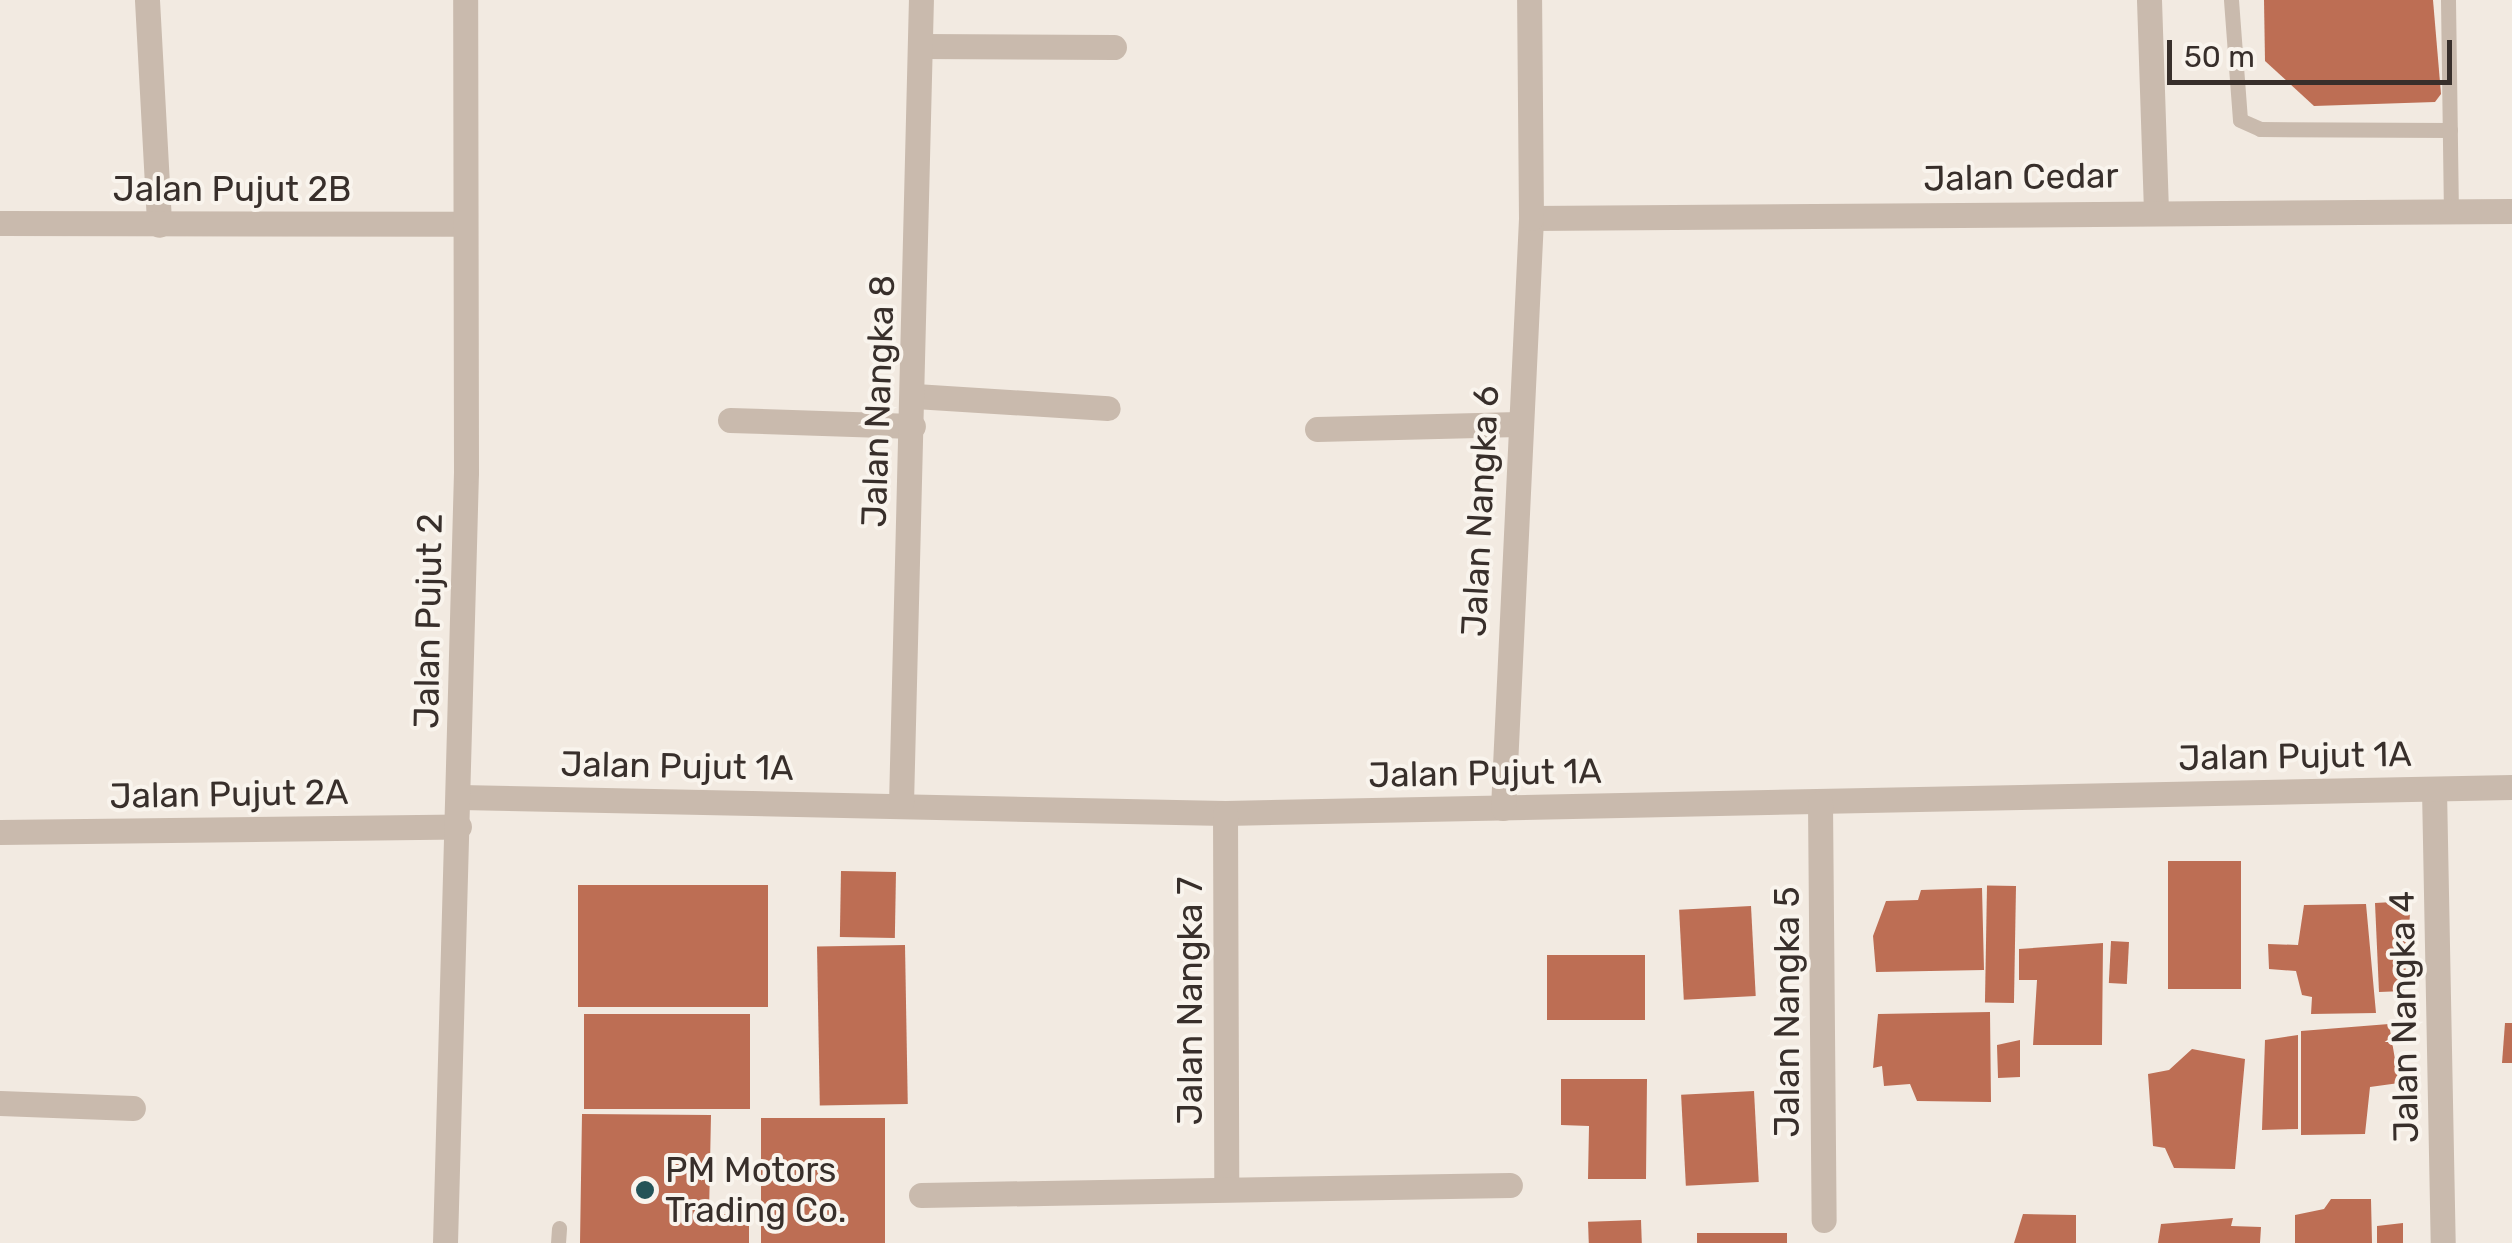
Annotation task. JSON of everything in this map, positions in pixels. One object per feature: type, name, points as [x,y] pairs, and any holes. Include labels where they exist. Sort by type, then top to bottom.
[{"type":"street","points":[[147,0],[158,225]]},
{"type":"street","name":"Jalan Pujut 2","points":[[445,1243],[460,798],[465,0]]},
{"type":"street","name":"Jalan Nangka 8","points":[[901,804],[915,396],[921,0]]},
{"type":"street","name":"Jalan Nangka 6","points":[[1503,808],[1518,424],[1531,218],[1530,0]]},
{"type":"street","points":[[2149,0],[2156,210]]},
{"type":"street","points":[[921,46],[1114,47]]},
{"type":"street","name":"Jalan Cedar","points":[[1531,218],[2512,210]]},
{"type":"street","name":"Jalan Pujut 2B","points":[[0,224],[464,224]]},
{"type":"street","points":[[915,396],[1108,408]]},
{"type":"street","points":[[730,420],[912,426]]},
{"type":"street","points":[[1318,429],[1518,424]]},
{"type":"street","name":"Jalan Pujut 1A","points":[[460,798],[1224,813],[2512,787]]},
{"type":"street","name":"Jalan Nangka 4","points":[[2434,790],[2443,1243]]},
{"type":"street","name":"Jalan Nangka 5","points":[[1820,803],[1824,1220]]},
{"type":"street","name":"Jalan Nangka 7","points":[[1224,813],[1226,1189]]},
{"type":"street","name":"Jalan Pujut 2A","points":[[0,832],[459,826]]},
{"type":"street","points":[[0,1104],[134,1108]]},
{"type":"street","points":[[921,1195],[1510,1185]]},
{"type":"lane","points":[[2231,0],[2240,120],[2260,129],[2450,130]]},
{"type":"lane","points":[[2448,0],[2451,209]]},
{"type":"building","points":[[2264,0],[2433,0],[2441,94],[2435,102],[2314,106],[2265,61]]},
{"type":"building","points":[[2168,861],[2241,861],[2241,989],[2168,989]]},
{"type":"building","points":[[841,871],[896,872],[895,938],[840,937]]},
{"type":"building","points":[[578,885],[768,885],[768,1007],[578,1007]]},
{"type":"building","points":[[1987,885],[2016,886],[2014,1003],[1985,1002]]},
{"type":"building","points":[[1982,888],[1984,970],[1876,972],[1873,936],[1886,901],[1918,900],[1921,890]]},
{"type":"building","points":[[2411,901],[2404,991],[2379,992],[2375,903]]},
{"type":"building","points":[[2366,904],[2376,1013],[2311,1014],[2312,997],[2302,995],[2296,971],[2269,969],[2268,944],[2298,945],[2304,905]]},
{"type":"building","points":[[1751,906],[1756,996],[1684,1000],[1679,910]]},
{"type":"building","points":[[2111,941],[2129,942],[2127,984],[2109,983]]},
{"type":"building","points":[[2103,943],[2102,1045],[2033,1045],[2037,980],[2019,980],[2019,949]]},
{"type":"building","points":[[905,945],[908,1104],[820,1106],[817,947]]},
{"type":"building","points":[[1547,955],[1645,955],[1645,1020],[1547,1020]]},
{"type":"building","points":[[1990,1012],[1991,1102],[1917,1101],[1910,1084],[1884,1086],[1882,1066],[1873,1068],[1878,1014]]},
{"type":"building","points":[[584,1014],[750,1014],[750,1109],[584,1109]]},
{"type":"building","points":[[2505,1023],[2512,1023],[2512,1063],[2502,1063]]},
{"type":"building","points":[[2389,1024],[2399,1083],[2370,1087],[2365,1134],[2301,1135],[2301,1031]]},
{"type":"building","points":[[2298,1035],[2298,1129],[2262,1130],[2265,1040]]},
{"type":"building","points":[[2020,1040],[2020,1077],[1998,1078],[1997,1045]]},
{"type":"building","points":[[2192,1049],[2245,1059],[2235,1169],[2174,1168],[2165,1148],[2153,1146],[2148,1074],[2169,1070]]},
{"type":"building","points":[[1561,1079],[1647,1079],[1646,1179],[1588,1179],[1589,1126],[1561,1125]]},
{"type":"building","points":[[1754,1091],[1759,1182],[1686,1186],[1681,1095]]},
{"type":"building","points":[[582,1114],[711,1115],[709,1214],[749,1215],[749,1243],[580,1243]]},
{"type":"building","points":[[761,1118],[885,1118],[885,1243],[761,1243]]},
{"type":"building","points":[[2331,1199],[2371,1199],[2372,1243],[2295,1243],[2295,1215],[2324,1209]]},
{"type":"building","points":[[2023,1214],[2076,1215],[2076,1243],[2014,1243]]},
{"type":"building","points":[[2233,1218],[2231,1226],[2261,1227],[2260,1243],[2158,1243],[2161,1224]]},
{"type":"building","points":[[1641,1220],[1642,1243],[1589,1243],[1588,1222]]},
{"type":"building","points":[[2403,1223],[2403,1243],[2377,1243],[2377,1226]]},
{"type":"building","points":[[1697,1233],[1787,1233],[1787,1243],[1697,1243]]},
{"type":"place","name":"PM Motors Trading Co.","points":[[645,1190]]}]
